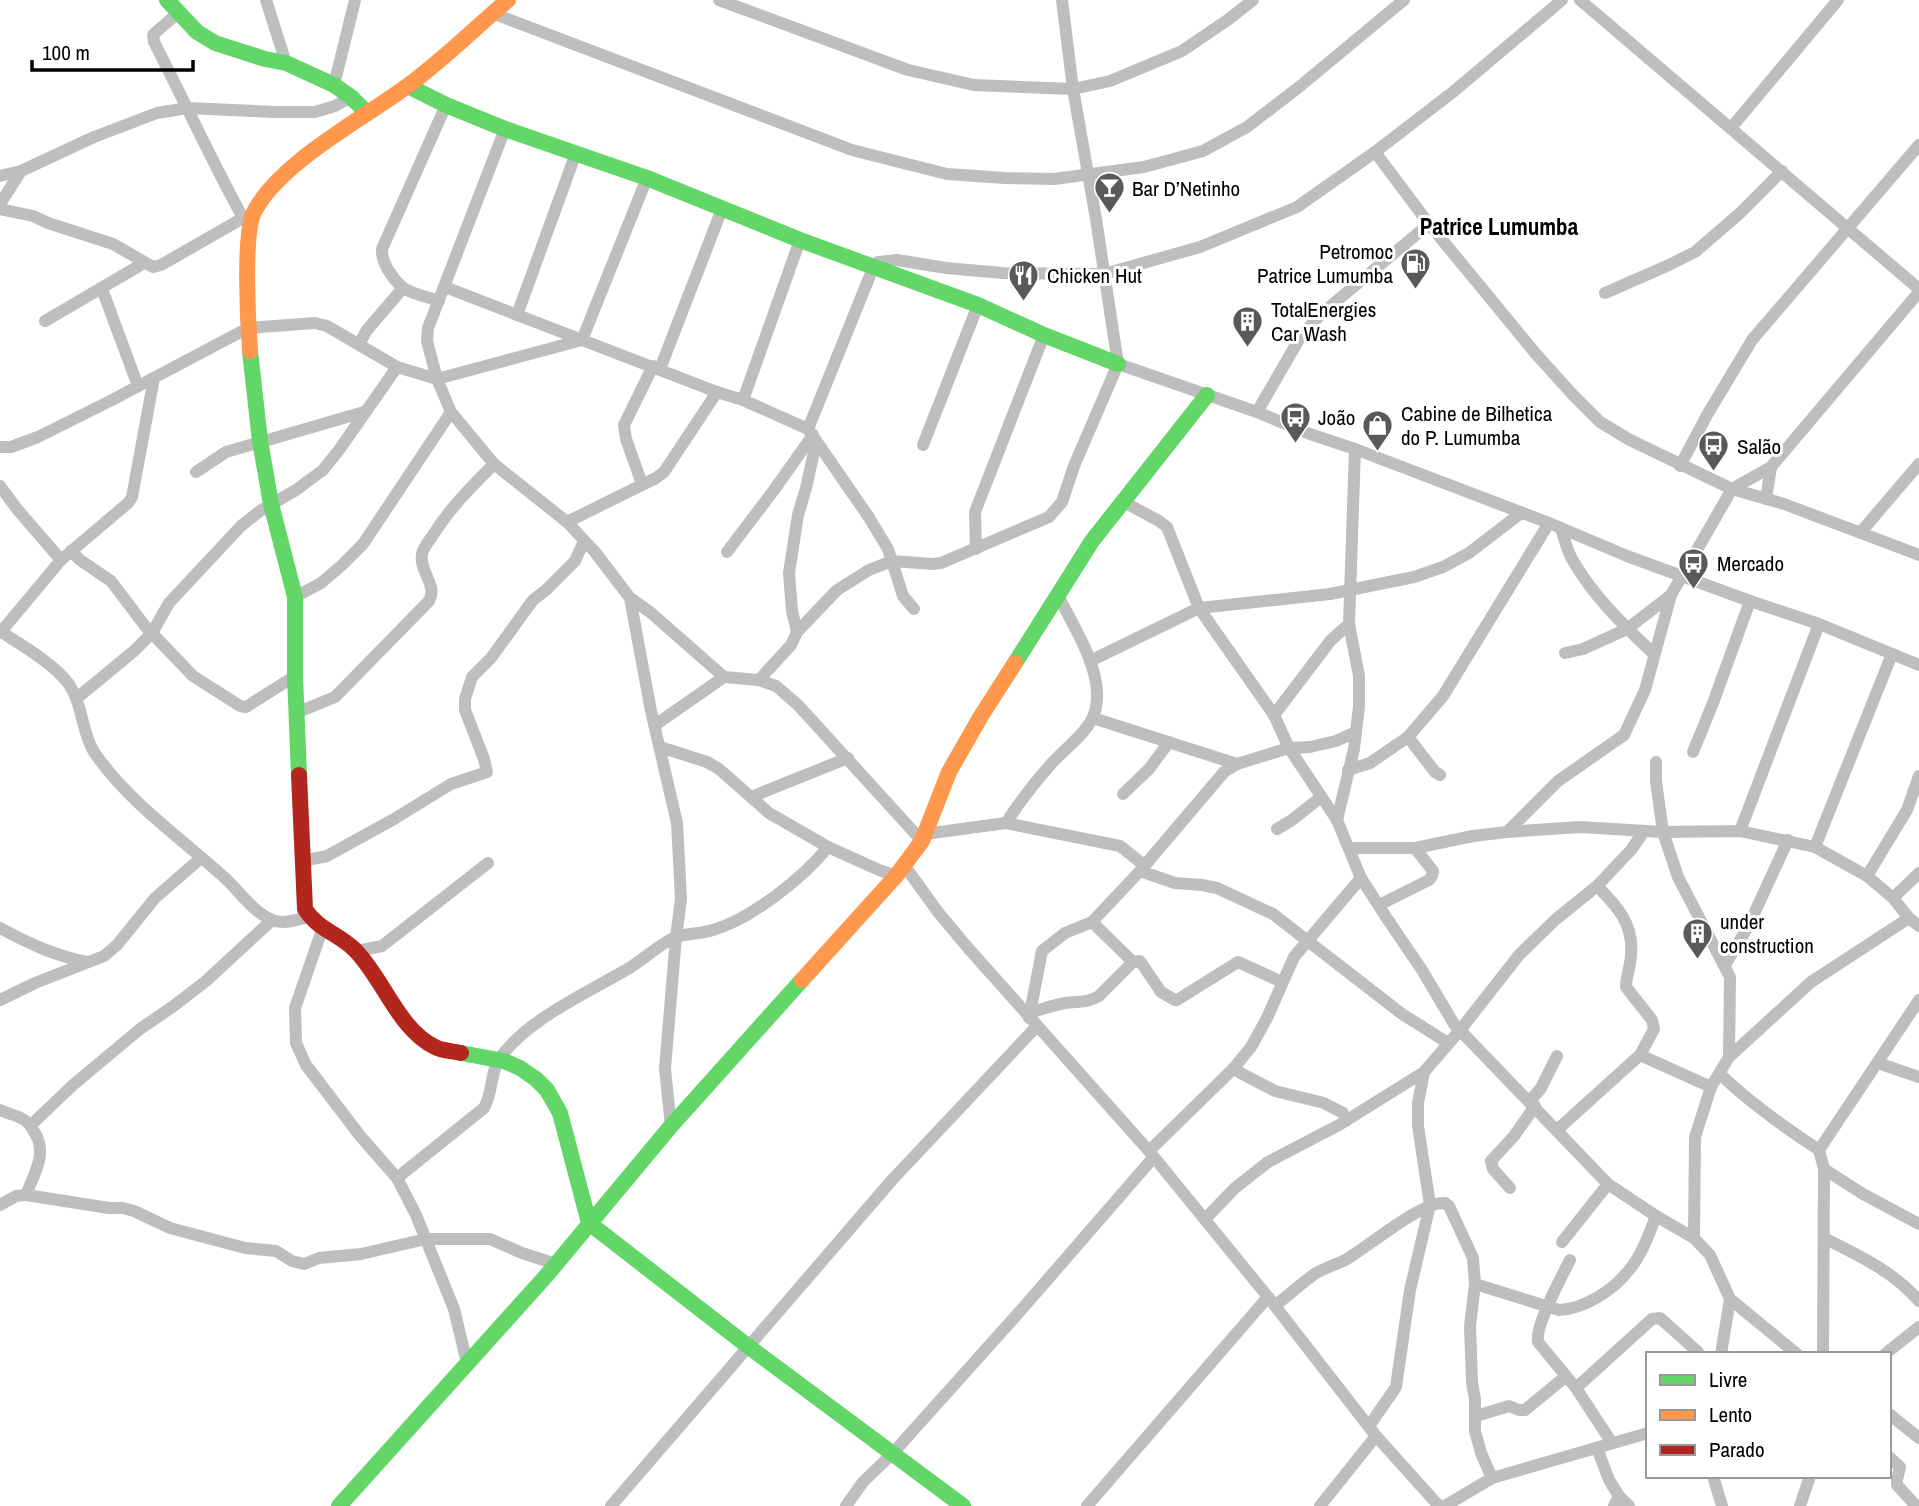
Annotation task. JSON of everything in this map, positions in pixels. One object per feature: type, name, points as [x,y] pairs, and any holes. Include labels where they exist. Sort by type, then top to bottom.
[{"type":"street","points":[[265,0],[286,63]]},
{"type":"street","points":[[334,85],[355,0]]},
{"type":"street","points":[[21,171],[0,206],[113,244],[153,267],[161,265],[247,219],[290,170],[408,86],[508,0]]},
{"type":"street","points":[[719,0],[908,70],[974,85],[1073,89],[1110,81],[1182,51],[1253,0]]},
{"type":"street","points":[[759,680],[791,645],[797,632],[837,590],[869,570],[892,561],[941,563],[1049,517],[1058,510],[1062,502],[1074,466],[1118,363],[1073,89],[1062,0]]},
{"type":"street","points":[[492,13],[852,150],[947,174],[1054,179],[1144,167],[1203,151],[1247,127],[1404,0]]},
{"type":"street","points":[[797,632],[792,611],[789,573],[798,515],[806,488],[812,436],[873,268],[878,262],[897,260],[1003,273],[1104,274],[1200,247],[1297,207],[1453,92],[1562,0]]},
{"type":"street","points":[[1507,832],[1558,782],[1624,735],[1645,690],[1671,595],[1731,489],[1771,467],[1919,291],[1580,0]]},
{"type":"street","points":[[1731,128],[1838,0]]},
{"type":"street","points":[[367,113],[334,85],[286,63],[215,43],[197,32],[173,6],[153,35],[154,42],[222,179],[247,219],[248,328],[260,441],[271,504],[295,597],[296,713],[305,909],[315,923],[357,951],[414,1030],[427,1043],[436,1048],[499,1060],[520,1068],[547,1090],[560,1113],[589,1223],[749,1347],[963,1506]]},
{"type":"street","points":[[408,86],[505,129],[647,178],[800,240],[978,305],[1044,335],[1257,412],[1627,556],[1819,624],[1919,665]]},
{"type":"street","points":[[0,176],[21,171],[94,137],[157,113],[188,108],[315,111],[335,106],[351,97]]},
{"type":"street","points":[[439,301],[403,288],[385,265],[382,248],[446,105]]},
{"type":"street","points":[[505,129],[428,327],[427,341],[437,379],[451,412],[494,464],[567,522],[631,598],[724,677],[759,680],[776,686],[798,705],[923,837]]},
{"type":"street","points":[[1681,466],[1707,415],[1752,340],[1919,145]]},
{"type":"street","points":[[1375,152],[1429,224],[1536,354],[1600,422],[1630,440],[1731,489],[1784,504],[1919,555]]},
{"type":"street","points":[[517,315],[576,153]]},
{"type":"street","points":[[1605,293],[1695,252],[1782,171]]},
{"type":"street","points":[[582,341],[647,178]]},
{"type":"street","points":[[642,484],[626,439],[624,425],[656,368],[722,209]]},
{"type":"street","points":[[1257,412],[1301,335],[1321,314],[1429,224]]},
{"type":"street","points":[[743,400],[800,240]]},
{"type":"street","points":[[45,321],[144,263]]},
{"type":"street","points":[[445,287],[743,400],[812,436],[869,516],[888,549],[903,596],[914,609]]},
{"type":"street","points":[[359,344],[367,330],[403,288]]},
{"type":"street","points":[[102,289],[138,386]]},
{"type":"street","points":[[923,445],[978,305]]},
{"type":"street","points":[[0,456],[5,447],[37,437],[248,328],[315,323],[327,326],[397,366],[437,379],[582,341]]},
{"type":"street","points":[[976,549],[975,512],[1044,335]]},
{"type":"street","points":[[77,698],[152,633],[169,603],[241,526],[323,470],[397,366]]},
{"type":"street","points":[[154,378],[132,497],[61,560],[0,632],[53,668],[67,682],[77,698],[92,749],[113,778],[136,801],[272,920],[281,922],[309,917]]},
{"type":"street","points":[[567,522],[664,472],[718,392]]},
{"type":"street","points":[[339,1506],[556,1264],[671,1126],[900,870],[923,837],[949,772],[981,716],[1092,541],[1207,395]]},
{"type":"street","points":[[196,472],[226,452],[364,412]]},
{"type":"street","points":[[295,597],[321,583],[363,544],[451,412]]},
{"type":"street","points":[[727,552],[812,436]]},
{"type":"street","points":[[1337,820],[1354,748],[1359,706],[1359,676],[1349,624],[1355,449]]},
{"type":"street","points":[[296,713],[335,697],[429,601],[432,590],[422,564],[422,552],[455,503],[494,464]]},
{"type":"street","points":[[1860,533],[1919,464]]},
{"type":"street","points":[[1766,499],[1771,467]]},
{"type":"street","points":[[0,486],[61,560]]},
{"type":"street","points":[[1122,501],[1167,527],[1199,608],[1274,715],[1289,748],[1337,820],[1361,878],[1454,1024],[1608,1184],[1694,1238],[1710,1255],[1730,1298],[1795,1352]]},
{"type":"street","points":[[1090,661],[1199,608],[1351,590],[1414,577],[1443,567],[1469,553],[1521,513]]},
{"type":"street","points":[[1555,526],[1570,557],[1589,586],[1627,629],[1654,654]]},
{"type":"street","points":[[1348,770],[1370,763],[1408,737],[1443,696],[1555,526]]},
{"type":"street","points":[[302,861],[327,856],[451,784],[487,772],[465,710],[465,699],[472,677],[491,658],[533,600],[575,561],[584,541]]},
{"type":"street","points":[[71,551],[111,581],[152,633],[193,676],[240,706],[246,706],[295,676]]},
{"type":"street","points":[[1006,822],[1028,790],[1084,733],[1098,704],[1090,661],[1058,595]]},
{"type":"street","points":[[1565,653],[1583,649],[1627,629],[1671,595]]},
{"type":"street","points":[[631,598],[651,712],[677,823],[681,899],[665,1069],[671,1126]]},
{"type":"street","points":[[1693,752],[1750,601]]},
{"type":"street","points":[[1274,715],[1331,640],[1349,624]]},
{"type":"street","points":[[1740,831],[1819,624]]},
{"type":"street","points":[[1815,847],[1892,654]]},
{"type":"street","points":[[655,725],[724,677]]},
{"type":"street","points":[[1093,718],[1237,764]]},
{"type":"street","points":[[1033,1018],[1042,951],[1065,933],[1092,922],[1224,772],[1237,764],[1289,748],[1310,747],[1336,741],[1356,732]]},
{"type":"street","points":[[1408,737],[1440,775]]},
{"type":"street","points":[[1123,794],[1149,769],[1169,742]]},
{"type":"street","points":[[660,747],[719,768],[769,813],[828,847],[878,870],[900,870],[1151,1155],[1373,1431],[1439,1506]]},
{"type":"street","points":[[751,797],[848,758]]},
{"type":"street","points":[[1656,762],[1663,832],[1678,877],[1730,977],[1729,1057]]},
{"type":"street","points":[[1867,876],[1907,810],[1919,776]]},
{"type":"street","points":[[1277,829],[1321,797]]},
{"type":"street","points":[[923,837],[1006,822],[1120,846],[1142,868],[1175,883],[1217,888],[1273,914],[1402,1014],[1448,1043]]},
{"type":"street","points":[[1350,848],[1415,848],[1473,836],[1580,827],[1663,832],[1740,831],[1815,847],[1867,876],[1893,898],[1914,922],[1811,982],[1729,1057],[1711,1087],[1695,1137],[1694,1238]]},
{"type":"street","points":[[1205,1220],[1235,1188],[1268,1162],[1346,1121],[1424,1072],[1519,955],[1555,920],[1597,886],[1644,831]]},
{"type":"street","points":[[1725,965],[1748,927],[1788,840]]},
{"type":"street","points":[[397,1178],[484,1108],[489,1100],[492,1079],[499,1060],[512,1044],[542,1019],[676,937],[713,930],[738,921],[799,879],[828,847]]},
{"type":"street","points":[[1379,905],[1432,876],[1433,871],[1415,848]]},
{"type":"street","points":[[0,1000],[35,982],[104,956],[117,945],[155,898],[201,858]]},
{"type":"street","points":[[357,951],[382,946],[488,863]]},
{"type":"street","points":[[1893,898],[1919,873]]},
{"type":"street","points":[[846,1506],[863,1482],[892,1454],[1022,1309],[1151,1155],[1233,1069],[1259,1033],[1294,957],[1361,878]]},
{"type":"street","points":[[1557,1130],[1640,1055],[1654,1029],[1653,1020],[1626,987],[1632,953],[1630,932],[1618,907],[1597,886]]},
{"type":"street","points":[[31,1125],[73,1085],[140,1029],[206,981],[272,920]]},
{"type":"street","points":[[1092,922],[1133,962]]},
{"type":"street","points":[[323,927],[295,1008],[296,1043],[306,1065],[361,1137],[397,1178],[416,1215],[454,1309],[467,1363]]},
{"type":"street","points":[[0,928],[62,957],[87,962]]},
{"type":"street","points":[[611,1506],[1033,1018],[1065,1003],[1093,1000],[1133,962],[1140,961],[1161,992],[1175,1000],[1238,962],[1282,982]]},
{"type":"street","points":[[1819,1150],[1919,1000]]},
{"type":"street","points":[[1640,1055],[1711,1087]]},
{"type":"street","points":[[1510,1188],[1493,1169],[1491,1161],[1514,1136],[1557,1056]]},
{"type":"street","points":[[1878,1063],[1919,1077]]},
{"type":"street","points":[[1233,1069],[1275,1091],[1324,1103],[1341,1111],[1346,1121]]},
{"type":"street","points":[[1320,1506],[1373,1431],[1396,1387],[1410,1290],[1430,1205],[1418,1126],[1418,1102],[1424,1072]]},
{"type":"street","points":[[1720,1074],[1777,1122],[1819,1150],[1824,1169],[1823,1352]]},
{"type":"street","points":[[0,1110],[22,1118],[31,1125],[39,1140],[41,1151],[26,1195]]},
{"type":"street","points":[[1824,1169],[1919,1224]]},
{"type":"street","points":[[1562,1242],[1608,1184]]},
{"type":"street","points":[[1,1203],[26,1195],[123,1208],[170,1228],[245,1248],[276,1251],[292,1261],[304,1264],[319,1258],[361,1254],[426,1239],[490,1239],[556,1264]]},
{"type":"street","points":[[1087,1506],[1271,1301],[1364,1249],[1430,1205],[1440,1203],[1449,1206],[1473,1258],[1475,1284],[1470,1326],[1475,1431],[1492,1478]]},
{"type":"street","points":[[1475,1284],[1559,1310],[1571,1310],[1600,1296],[1629,1270],[1648,1238],[1656,1216]]},
{"type":"street","points":[[1824,1238],[1874,1263],[1908,1288],[1919,1301]]},
{"type":"street","points":[[1570,1260],[1537,1335],[1538,1342],[1576,1388],[1612,1443]]},
{"type":"street","points":[[1721,1352],[1730,1298]]},
{"type":"street","points":[[1576,1388],[1652,1319],[1660,1318],[1698,1352]]},
{"type":"street","points":[[1887,1352],[1919,1326]]},
{"type":"street","points":[[1476,1416],[1509,1406],[1525,1410],[1565,1377]]},
{"type":"street","points":[[1891,1416],[1919,1438]]},
{"type":"street","points":[[1445,1506],[1492,1478],[1646,1434]]},
{"type":"street","points":[[1597,1448],[1616,1501],[1629,1506]]},
{"type":"street","points":[[1891,1459],[1900,1467],[1898,1485],[1916,1506]]},
{"type":"street","points":[[1714,1478],[1722,1506]]},
{"type":"street","points":[[1800,1506],[1809,1478]]},
{"type":"traffic: fast","points":[[167,0],[197,32],[215,43],[286,63],[334,85],[367,113]]},
{"type":"traffic: fast","points":[[408,86],[505,129],[647,178],[800,240],[978,305],[1118,364]]},
{"type":"traffic: fast","points":[[250,351],[260,441],[271,504],[295,597],[299,775]]},
{"type":"traffic: fast","points":[[1015,663],[1092,541],[1207,395]]},
{"type":"traffic: fast","points":[[339,1506],[546,1276],[671,1126],[802,980]]},
{"type":"traffic: fast","points":[[461,1053],[504,1061],[520,1068],[547,1090],[560,1113],[589,1223],[749,1347],[963,1506]]},
{"type":"traffic: slow","points":[[250,351],[248,239],[254,212],[266,194],[282,176],[322,143],[419,77],[508,0]]},
{"type":"traffic: slow","points":[[802,980],[896,876],[922,841],[949,772],[1015,663]]},
{"type":"traffic: jam","points":[[299,775],[305,909],[316,922],[355,950],[365,961],[401,1016],[422,1039],[438,1048],[461,1053]]},
{"type":"place","name":"Bar D’Netinho","points":[[1109,215]]},
{"type":"place","name":"Petromoc Patrice Lumumba","points":[[1416,290]]},
{"type":"place","name":"Chicken Hut","points":[[1024,302]]},
{"type":"place","name":"TotalEnergies Car Wash","points":[[1248,348]]},
{"type":"place","name":"João","points":[[1295,444]]},
{"type":"place","name":"Cabine de Bilhetica do P. Lumumba","points":[[1378,452]]},
{"type":"place","name":"Salão","points":[[1714,473]]},
{"type":"place","name":"Mercado","points":[[1694,590]]},
{"type":"place","name":"under construction","points":[[1697,960]]},
{"type":"district","name":"Patrice Lumumba","points":[[1499,226]]}]
